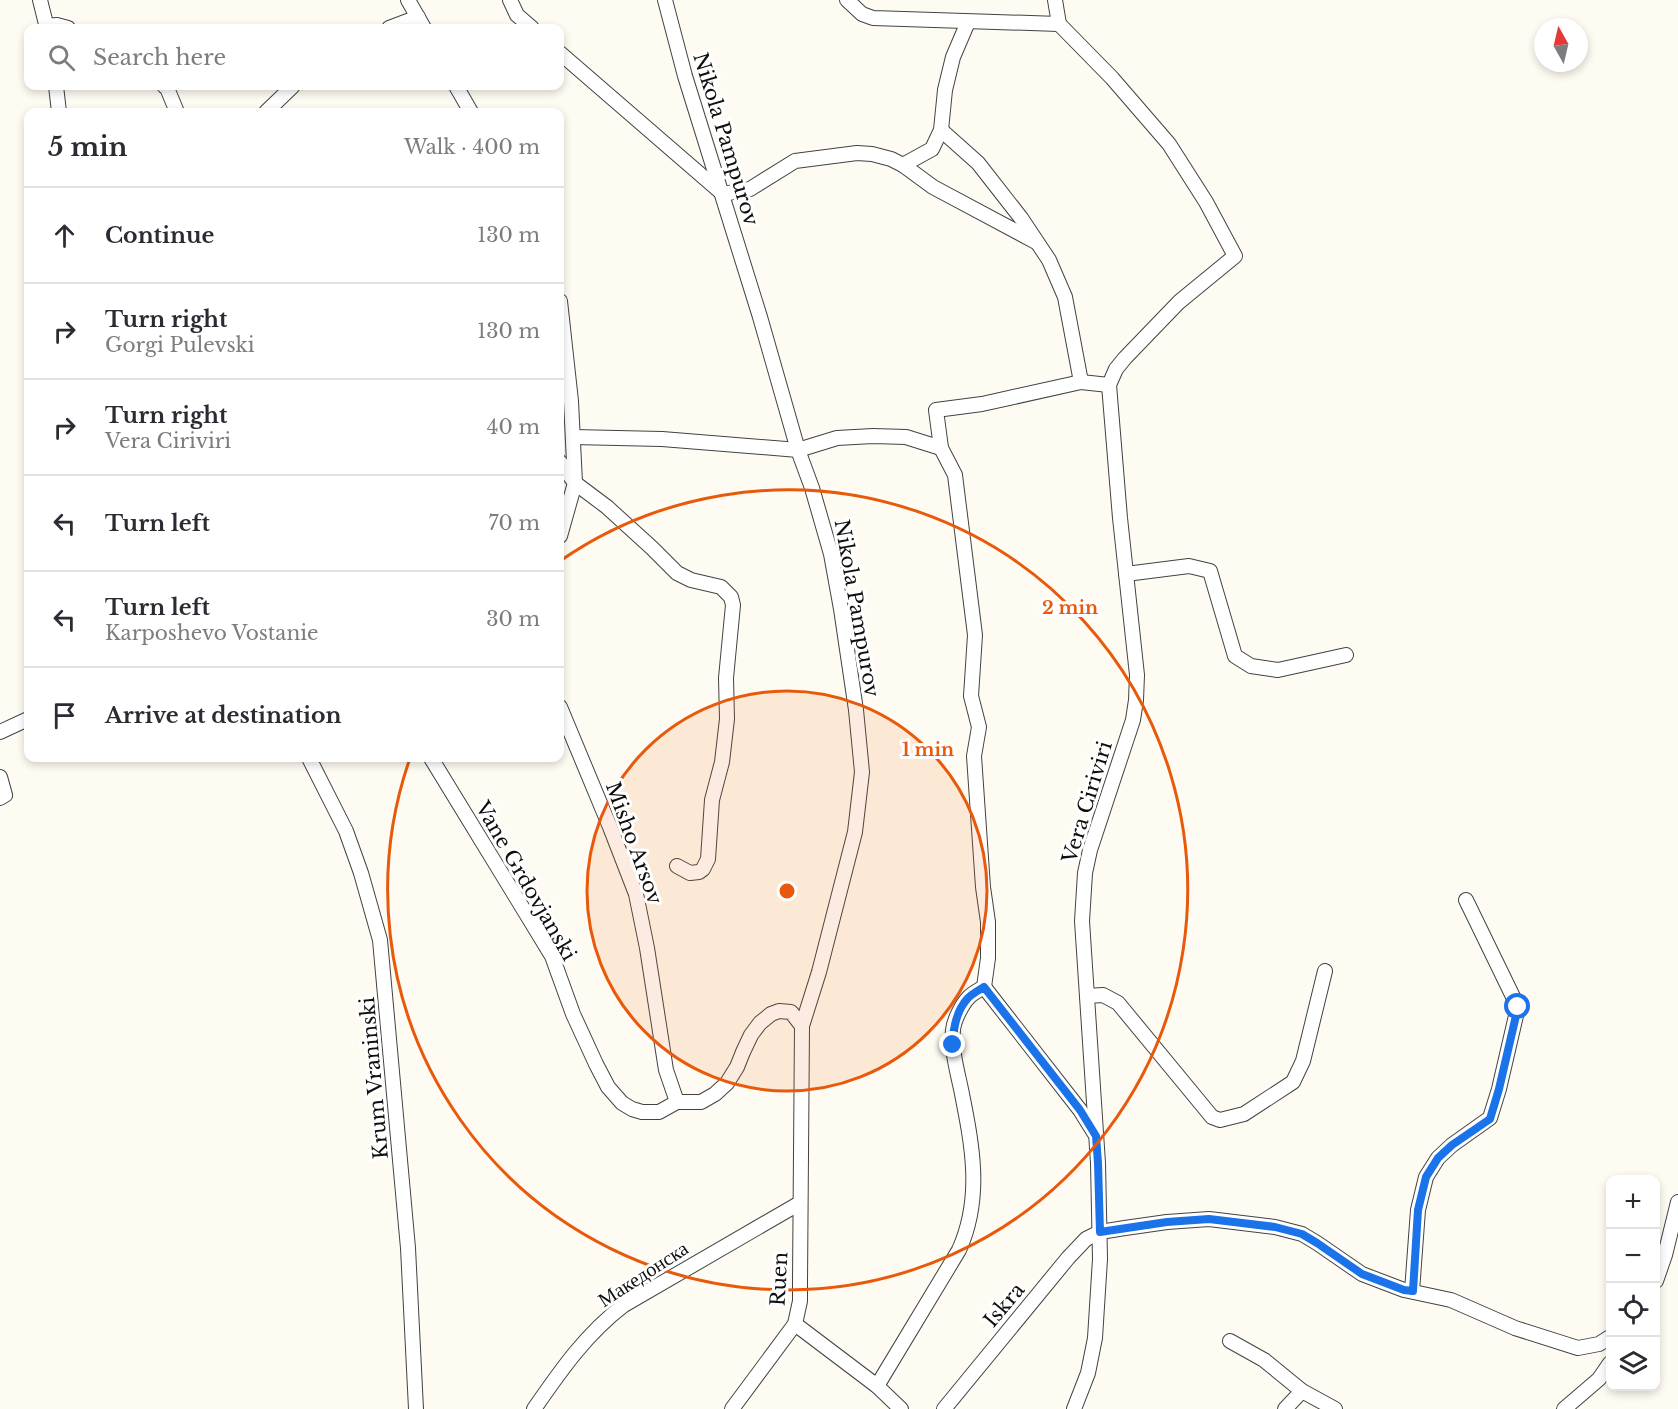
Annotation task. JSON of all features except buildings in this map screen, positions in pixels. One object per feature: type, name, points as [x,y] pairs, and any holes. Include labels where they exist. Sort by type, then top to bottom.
[{"type":"street","points":[[40,0],[46,24]]},
{"type":"street","points":[[408,0],[421,23]]},
{"type":"street","points":[[510,0],[517,15],[527,24]]},
{"type":"street","name":"Nikola Pampurov","points":[[665,0],[685,76],[723,194],[831,554],[854,699],[862,772],[855,832],[819,972],[802,1026],[800,1203]]},
{"type":"street","points":[[847,0],[862,14],[873,18],[1059,24]]},
{"type":"street","points":[[1055,0],[1059,24],[1112,78],[1169,144],[1206,202],[1235,256],[1171,310],[1125,358],[1108,385],[1081,382],[982,404],[936,410],[941,448],[956,475],[975,634],[971,696],[979,727],[975,767],[983,887],[988,922],[988,958],[984,987],[1080,1110],[1096,1136]]},
{"type":"street","points":[[903,165],[932,149],[941,130],[945,90],[953,57],[969,22]]},
{"type":"street","points":[[564,55],[723,194],[750,189],[795,161],[857,153],[872,154],[903,165],[933,187],[1039,243]]},
{"type":"street","points":[[56,90],[59,108]]},
{"type":"street","points":[[168,90],[175,108]]},
{"type":"street","points":[[270,108],[289,90]]},
{"type":"street","points":[[458,90],[469,108]]},
{"type":"street","points":[[941,130],[978,163],[1021,218],[1049,260],[1065,297],[1081,382]]},
{"type":"street","points":[[564,337],[571,401],[575,483],[565,498]]},
{"type":"street","name":"Vera Ciriviri","points":[[1074,1409],[1088,1373],[1095,1338],[1100,1259],[1098,1163],[1082,921],[1084,873],[1133,720],[1137,675],[1108,385]]},
{"type":"street","points":[[573,437],[662,439],[798,450],[837,438],[873,436],[906,437],[941,448]]},
{"type":"street","points":[[564,468],[575,483],[607,507],[677,573],[691,580],[721,587],[731,597],[733,605],[726,678],[727,719],[722,762],[712,800],[708,859],[699,872],[690,873],[677,866]]},
{"type":"street","points":[[1126,574],[1189,566],[1210,571],[1235,656],[1251,666],[1278,670],[1346,655]]},
{"type":"street","name":"Misho Arsov","points":[[564,717],[636,894],[666,1070],[677,1102]]},
{"type":"street","points":[[0,732],[24,721]]},
{"type":"street","name":"Krum Vraninski","points":[[311,762],[346,831],[367,892],[380,940],[408,1248],[416,1409]]},
{"type":"street","name":"Vane Grdovjanski","points":[[433,762],[552,957],[573,1014],[608,1087],[622,1103],[642,1112],[659,1112],[677,1102],[701,1102],[715,1094],[727,1083],[759,1023],[779,1011],[791,1012],[802,1026]]},
{"type":"street","points":[[0,777],[5,795],[0,798]]},
{"type":"street","points":[[1413,1291],[1418,1210],[1426,1177],[1438,1158],[1452,1145],[1490,1119],[1518,1007],[1466,900]]},
{"type":"street","points":[[1087,996],[1103,995],[1118,1003],[1212,1117],[1220,1120],[1244,1114],[1293,1082],[1303,1061],[1325,972]]},
{"type":"street","points":[[877,1386],[959,1250],[970,1219],[975,1185],[971,1140],[956,1064],[953,1029],[960,1010],[968,998],[984,987]]},
{"type":"street","points":[[1660,1269],[1678,1202]]},
{"type":"street","name":"Ruen","points":[[732,1409],[795,1324],[800,1301],[800,1203]]},
{"type":"street","name":"Македонска","points":[[534,1409],[586,1338],[624,1305],[800,1203]]},
{"type":"street","points":[[1100,1232],[1167,1222],[1209,1219],[1275,1227],[1302,1234],[1362,1274],[1404,1290],[1451,1300],[1515,1328],[1578,1348],[1599,1344],[1606,1340]]},
{"type":"street","name":"Iskra","points":[[944,1409],[1068,1258],[1086,1239],[1100,1232]]},
{"type":"street","points":[[795,1324],[877,1386],[901,1409]]},
{"type":"street","points":[[1230,1341],[1264,1360],[1302,1391],[1335,1409]]},
{"type":"street","points":[[1564,1409],[1599,1379],[1606,1370]]},
{"type":"street","points":[[1285,1409],[1302,1391]]},
{"type":"route","points":[[953,1045],[953,1029],[960,1010],[968,998],[984,987],[1080,1110],[1096,1136],[1100,1232],[1167,1222],[1209,1219],[1275,1227],[1302,1234],[1362,1274],[1404,1290],[1413,1291],[1418,1210],[1426,1177],[1438,1158],[1452,1145],[1490,1119],[1518,1007]]}]
